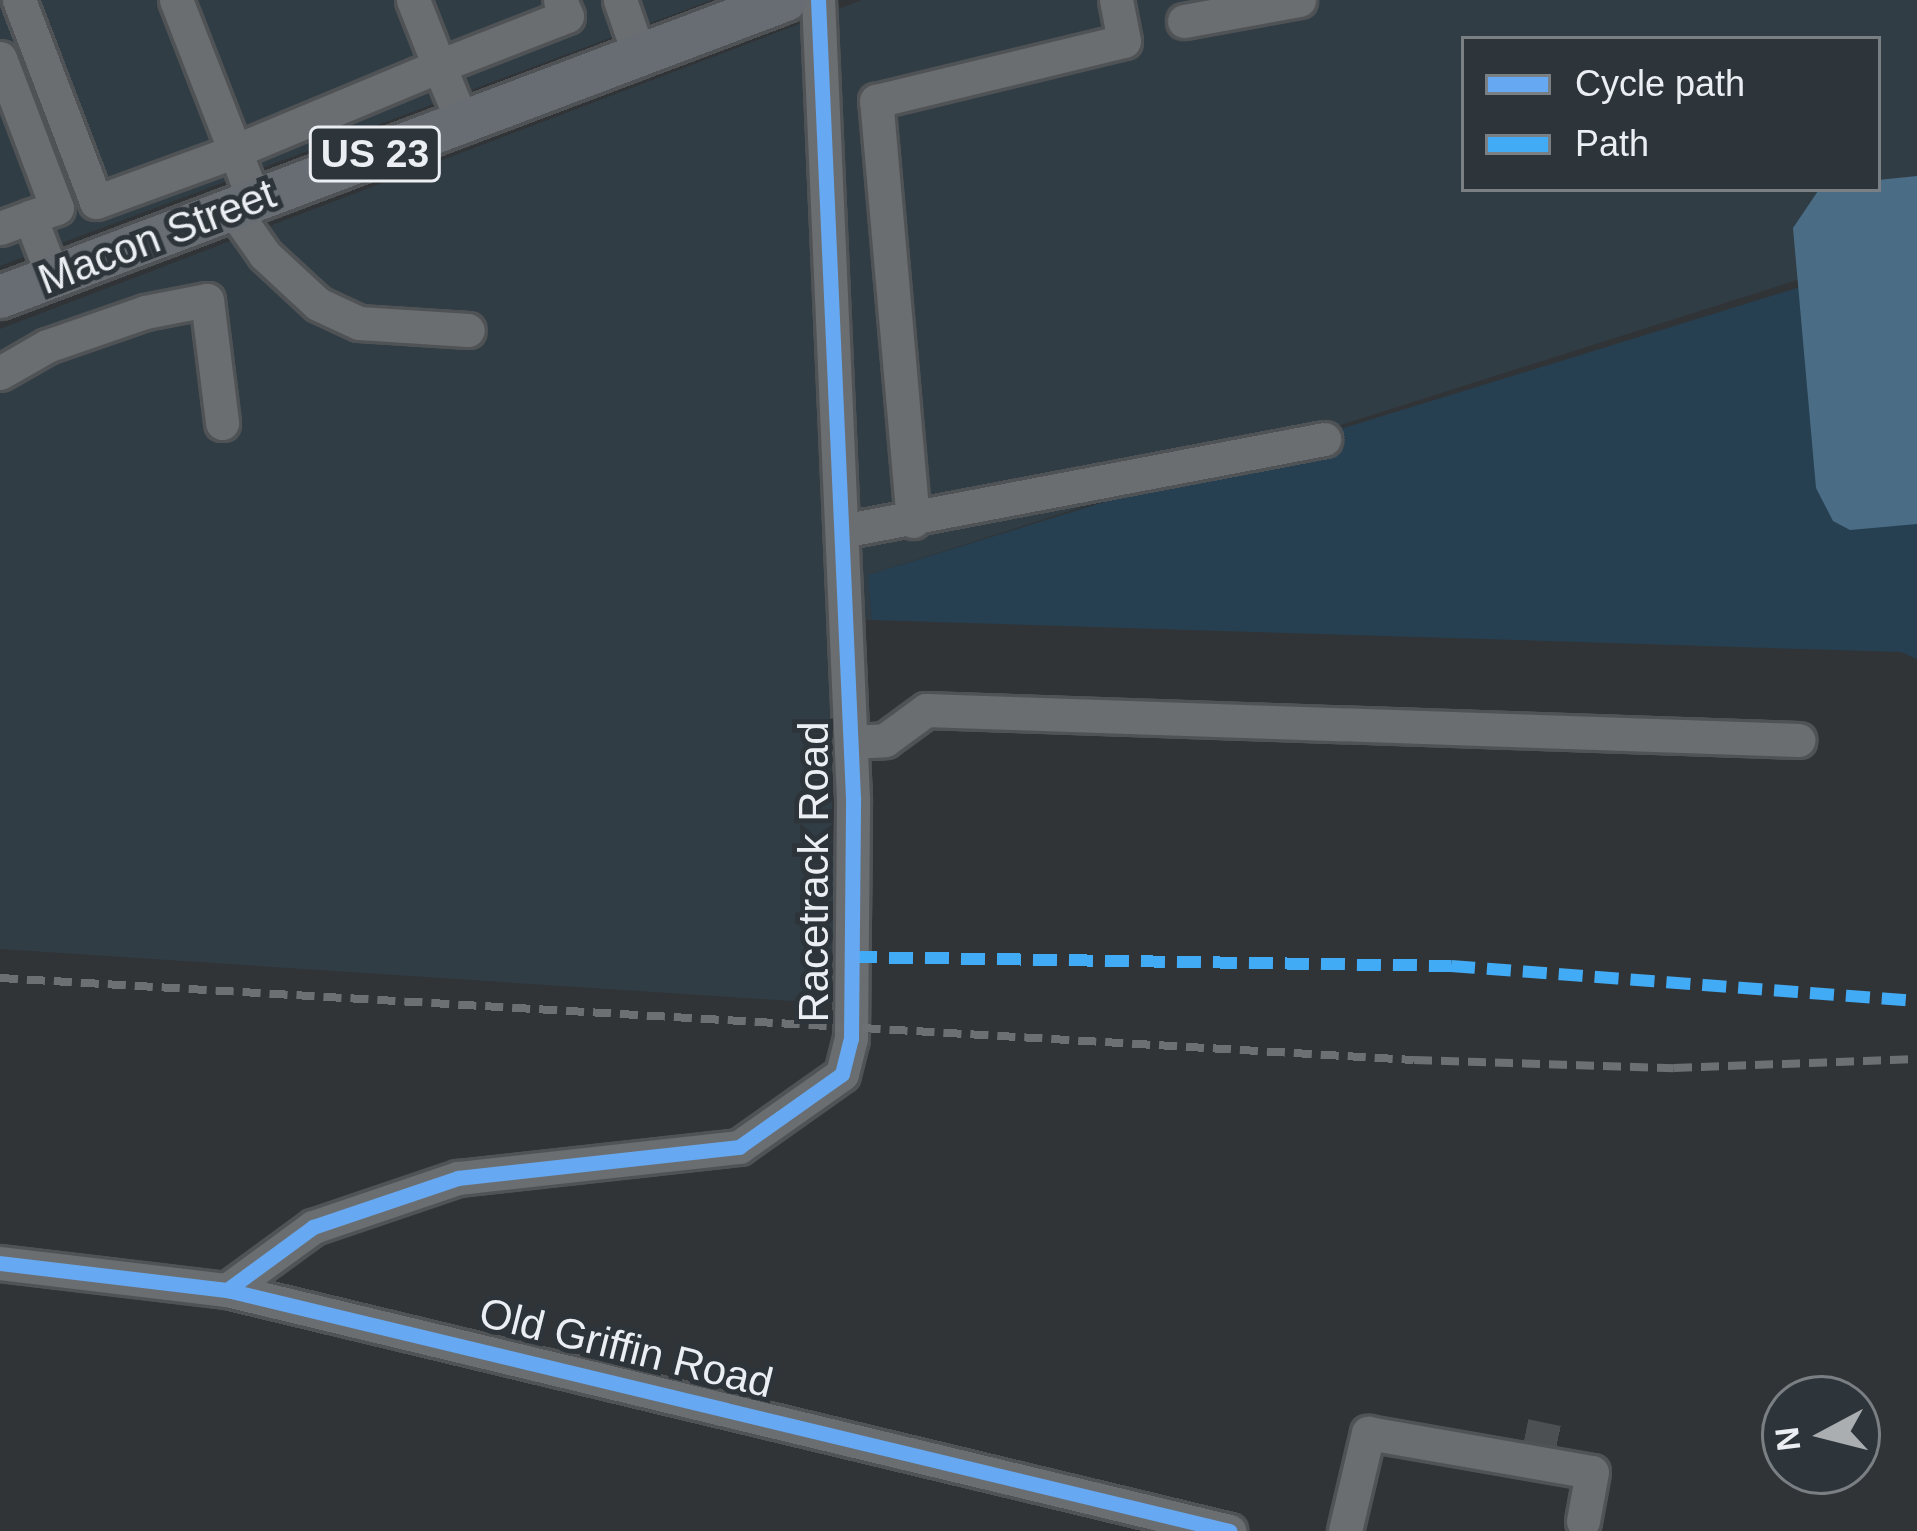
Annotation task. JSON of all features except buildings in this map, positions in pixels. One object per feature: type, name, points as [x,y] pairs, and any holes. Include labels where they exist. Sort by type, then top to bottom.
[{"type":"main road","name":"Macon Street","points":[[0,297],[639,55],[739,8],[786,0]]},
{"type":"street","points":[[176,0],[235,151],[243,204],[265,255],[318,304],[359,323],[468,330]]},
{"type":"street","points":[[413,0],[462,121]]},
{"type":"street","points":[[26,2],[95,202],[235,151],[567,16],[560,0]]},
{"type":"street","name":"Racetrack Road","points":[[227,1290],[313,1227],[458,1178],[739,1147],[842,1074],[851,1039],[850,742],[818,0]]},
{"type":"street","points":[[823,112],[1124,41],[1116,0]]},
{"type":"street","points":[[1184,21],[1299,0]]},
{"type":"street","points":[[627,2],[639,55]]},
{"type":"street","points":[[0,58],[57,208],[15,223],[53,277]]},
{"type":"street","points":[[876,100],[913,520]]},
{"type":"street","points":[[0,373],[110,324],[207,300],[222,423]]},
{"type":"street","points":[[842,531],[1324,439]]},
{"type":"street","points":[[850,742],[885,740],[926,710],[1798,740]]},
{"type":"street","name":"Old Griffin Road","points":[[0,1263],[227,1290],[1229,1531]]},
{"type":"street","points":[[1346,1531],[1368,1433],[1581,1462],[1583,1521]]},
{"type":"street","points":[[1461,1448],[1525,1436]]},
{"type":"shaded area","points":[[0,0],[712,0],[0,266]]},
{"type":"shaded area","points":[[862,0],[1917,0],[1917,242],[868,575],[872,620],[828,619],[837,1004],[0,949],[0,329]]},
{"type":"shaded area","points":[[1917,176],[1917,524],[1850,530],[1833,521],[1816,488],[1793,228],[1817,192],[1881,192],[1881,180]]},
{"type":"shaded area","points":[[1917,251],[1917,659],[1901,652],[872,620],[868,575]]},
{"type":"tunnel","points":[[1525,1435],[1569,1444]]},
{"type":"railway","points":[[0,978],[1414,1060],[1674,1068],[1917,1059]]},
{"type":"marked path","points":[[853,957],[1451,966],[1917,1001]]},
{"type":"cycle path","points":[[227,1290],[313,1227],[458,1178],[739,1147],[842,1074],[851,1039],[853,798],[818,0]]},
{"type":"cycle path","points":[[0,1263],[227,1290],[1229,1531]]}]
